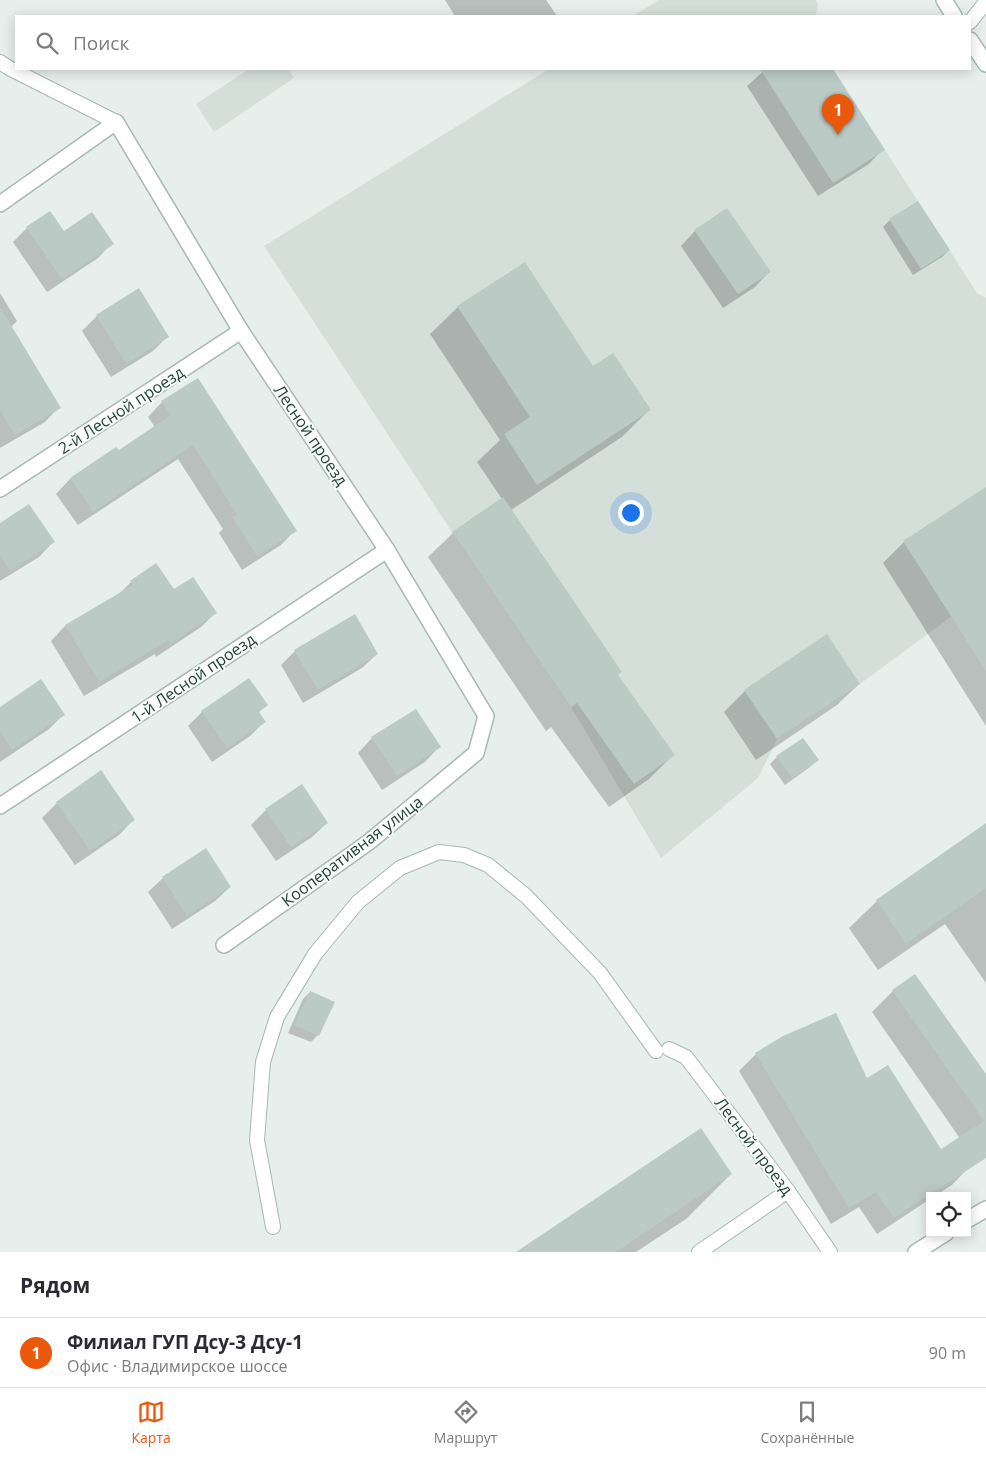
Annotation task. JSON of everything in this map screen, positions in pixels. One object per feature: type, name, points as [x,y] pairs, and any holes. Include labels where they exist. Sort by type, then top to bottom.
[{"type":"street","points":[[944,0],[953,15]]},
{"type":"street","points":[[971,42],[986,64]]},
{"type":"street","points":[[0,204],[116,122]]},
{"type":"street","name":"Лесной проезд","points":[[116,122],[241,332],[387,550],[486,716],[476,753]]},
{"type":"street","name":"2-й Лесной проезд","points":[[0,489],[241,332]]},
{"type":"street","name":"1-й Лесной проезд","points":[[0,806],[387,550]]},
{"type":"street","name":"Кооперативная улица","points":[[224,945],[369,842],[476,753]]},
{"type":"street","points":[[971,1218],[986,1209]]},
{"type":"street","points":[[916,1252],[940,1237]]},
{"type":"lane","points":[[971,21],[986,2]]},
{"type":"lane","points":[[0,62],[116,122]]},
{"type":"lane","name":"Лесной проезд","points":[[273,1227],[257,1140],[263,1062],[277,1017],[315,954],[358,902],[400,868],[439,852],[464,855],[488,865],[526,896],[600,973],[663,1050],[686,1058],[788,1191],[830,1252]]},
{"type":"lane","points":[[700,1252],[788,1191]]},
{"type":"shaded area","points":[[659,0],[816,0],[818,4],[816,15],[635,15]]},
{"type":"shaded area","points":[[247,70],[289,70],[294,78],[214,132],[196,104]]},
{"type":"shaded area","points":[[547,70],[834,70],[977,293],[986,298],[986,567],[952,616],[860,684],[777,739],[758,778],[661,858],[571,707],[452,532],[264,246]]},
{"type":"building","points":[[761,70],[834,70],[885,150],[833,183]]},
{"type":"building","points":[[918,201],[950,250],[921,269],[889,219]]},
{"type":"building","points":[[727,208],[771,272],[738,294],[694,230]]},
{"type":"building","points":[[50,211],[64,231],[92,212],[114,244],[62,279],[26,227]]},
{"type":"building","points":[[525,262],[593,366],[613,353],[651,410],[537,485],[504,434],[530,417],[457,306]]},
{"type":"building","points":[[139,288],[169,337],[126,364],[96,315]]},
{"type":"building","points":[[0,307],[61,408],[15,435],[0,410]]},
{"type":"building","points":[[198,378],[297,531],[257,556],[232,517],[237,515],[193,445],[93,512],[70,478],[116,447],[119,450],[171,415],[161,401]]},
{"type":"building","points":[[986,487],[986,671],[903,541]]},
{"type":"building","points":[[503,497],[622,672],[618,675],[675,755],[634,784],[577,703],[571,707],[452,532]]},
{"type":"building","points":[[29,504],[55,542],[10,571],[0,555],[0,523]]},
{"type":"building","points":[[156,563],[174,589],[193,577],[217,613],[171,643],[169,640],[99,682],[65,625],[133,585],[130,581]]},
{"type":"building","points":[[355,614],[378,654],[318,690],[294,650]]},
{"type":"building","points":[[827,634],[860,684],[777,739],[744,690]]},
{"type":"building","points":[[249,678],[268,705],[259,712],[266,722],[227,748],[201,711]]},
{"type":"building","points":[[41,679],[65,715],[12,750],[0,731],[0,707]]},
{"type":"building","points":[[416,709],[441,747],[397,776],[371,737]]},
{"type":"building","points":[[803,738],[819,760],[793,779],[776,756]]},
{"type":"building","points":[[101,770],[135,820],[90,851],[56,802]]},
{"type":"building","points":[[302,784],[328,823],[291,847],[265,809]]},
{"type":"building","points":[[986,823],[986,888],[906,944],[876,900]]},
{"type":"building","points":[[206,848],[231,887],[187,916],[162,877]]},
{"type":"building","points":[[915,974],[986,1074],[986,1158],[934,1192],[926,1192],[926,1197],[894,1218],[876,1192],[849,1208],[755,1053],[783,1036],[836,1013],[867,1078],[888,1065],[941,1149],[984,1121],[892,990]]},
{"type":"building","points":[[310,991],[335,1002],[319,1036],[294,1025]]},
{"type":"building","points":[[701,1128],[732,1174],[616,1252],[516,1252]]},
{"type":"place","name":"Филиал ГУП Дсу-3 Дсу-1","points":[[838,135]]}]
